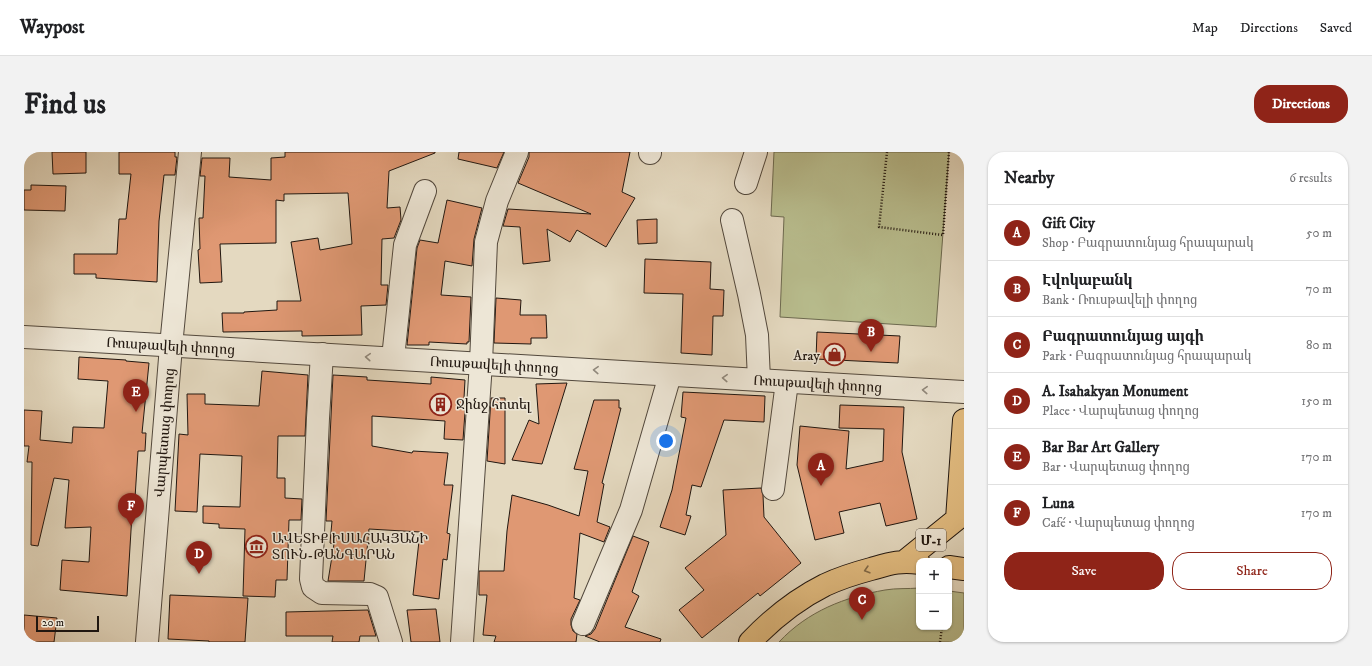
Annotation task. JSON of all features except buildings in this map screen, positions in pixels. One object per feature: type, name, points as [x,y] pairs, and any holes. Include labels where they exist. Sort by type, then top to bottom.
[{"type":"highway","name":"Մ-1","points":[[912,562],[961,524],[964,420]]},
{"type":"highway","points":[[750,642],[765,627],[795,604],[825,585],[844,577],[912,562]]},
{"type":"highway","points":[[952,567],[964,569]]},
{"type":"street","name":"Վարպետաց փողոց","points":[[147,642],[171,346],[190,152]]},
{"type":"street","points":[[462,642],[481,363],[486,242],[497,201],[517,152]]},
{"type":"street","points":[[746,183],[756,152]]},
{"type":"street","points":[[393,358],[405,245],[425,191]]},
{"type":"street","points":[[732,220],[757,335],[759,380]]},
{"type":"street","name":"Ռուսթավելի փողոց","points":[[24,337],[964,392]]},
{"type":"street","points":[[322,354],[311,579],[313,587],[322,593],[370,594],[377,597],[391,642]]},
{"type":"street","points":[[583,624],[631,510],[670,374]]},
{"type":"street","points":[[773,489],[787,382]]},
{"type":"path","points":[[887,152],[879,227],[943,235],[949,152]]},
{"type":"path","points":[[940,642],[942,630]]},
{"type":"green space","points":[[774,152],[949,152],[936,327],[780,317],[784,217],[771,216]]},
{"type":"green space","points":[[916,588],[916,630],[952,630],[952,591],[964,593],[964,642],[779,642],[802,622],[828,607],[842,601],[870,593],[893,589]]},
{"type":"place","name":"Էվոկաբանկ","points":[[871,352]]},
{"type":"place","name":"Aray","points":[[835,355]]},
{"type":"place","name":"Ջինջ հոտել","points":[[440,404]]},
{"type":"place","name":"Bar Bar Art Gallery","points":[[136,412]]},
{"type":"place","name":"Gift City","points":[[821,486]]},
{"type":"place","name":"Luna","points":[[131,526]]},
{"type":"place","name":"ԱՎԵՏԻՔ ԻՍԱՀԱԿՅԱՆԻ ՏՈՒՆ-ԹԱՆԳԱՐԱՆ","points":[[256,546]]},
{"type":"place","name":"A. Isahakyan Monument","points":[[199,574]]},
{"type":"place","name":"Բագրատունյաց այգի","points":[[862,620]]}]
